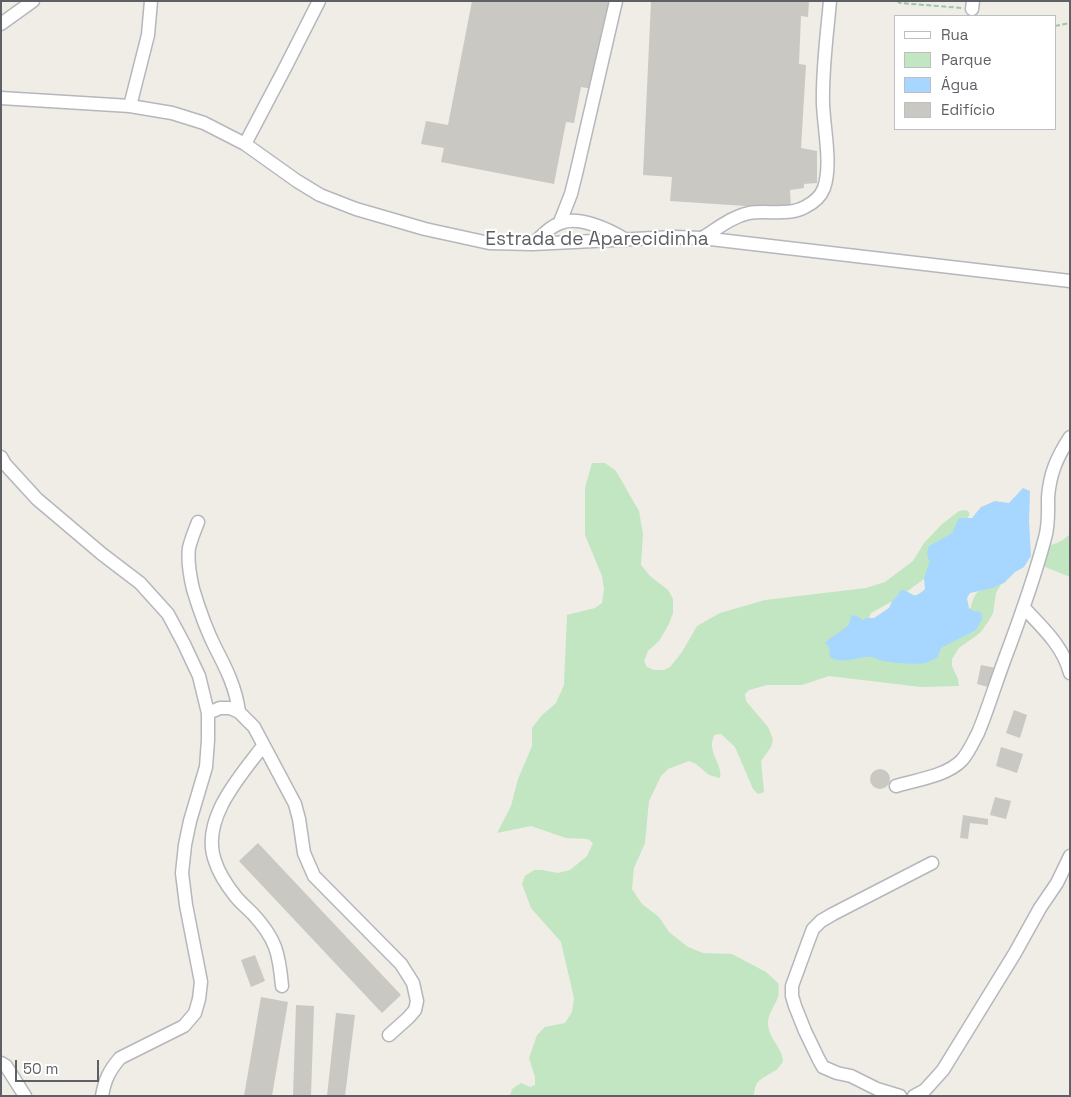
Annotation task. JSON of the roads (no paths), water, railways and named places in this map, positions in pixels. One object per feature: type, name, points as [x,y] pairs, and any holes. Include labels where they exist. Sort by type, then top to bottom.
[{"type":"street","points":[[1,24],[33,1]]},
{"type":"street","points":[[130,106],[148,35],[151,1]]},
{"type":"street","points":[[245,144],[319,1]]},
{"type":"street","points":[[560,222],[571,194],[616,1]]},
{"type":"street","points":[[702,238],[733,218],[749,213],[804,208],[814,202],[823,190],[827,173],[823,103],[824,65],[830,1]]},
{"type":"street","name":"Estrada de Aparecidinha","points":[[1,98],[130,106],[172,113],[204,123],[245,144],[304,186],[320,195],[356,209],[425,229],[489,243],[533,244],[674,237],[702,238],[1070,281]]},
{"type":"street","points":[[533,244],[549,229],[560,222],[581,222],[599,226],[612,231],[626,240]]},
{"type":"street","points":[[896,786],[952,768],[970,748],[984,717],[1024,608],[1046,537],[1048,495],[1054,464],[1070,437]]},
{"type":"street","points":[[1,457],[5,464],[37,499],[102,554],[140,583],[168,614],[200,676],[208,713],[206,766],[190,821],[182,873],[186,905],[201,982],[199,999],[195,1013],[184,1026],[120,1058],[112,1067],[105,1081],[102,1096]]},
{"type":"street","points":[[198,522],[189,547],[188,565],[191,582],[199,610],[226,666],[237,699],[239,712]]},
{"type":"street","points":[[1024,608],[1054,641],[1070,673]]},
{"type":"street","points":[[208,713],[220,708],[230,708],[239,712],[254,727],[295,804],[304,853],[314,876],[401,964],[413,983],[417,1001],[415,1010],[388,1035]]},
{"type":"street","points":[[263,746],[227,794],[212,831],[212,844],[214,860],[221,875],[237,898],[269,934],[276,947],[280,962],[282,986]]},
{"type":"street","points":[[914,1096],[925,1090],[943,1070],[1040,908],[1057,883],[1070,856]]},
{"type":"street","points":[[900,1096],[877,1089],[851,1076],[823,1067],[808,1038],[795,1006],[792,986],[813,928],[832,914],[932,863]]},
{"type":"street","points":[[1,1063],[6,1066],[24,1096]]},
{"type":"water","points":[[1023,488],[1030,491],[1031,556],[1024,567],[1015,572],[1004,583],[970,593],[967,598],[969,608],[981,612],[982,619],[976,630],[941,648],[937,658],[926,663],[911,664],[870,657],[840,660],[830,657],[829,647],[825,643],[849,625],[852,615],[863,620],[874,618],[889,608],[901,590],[917,595],[925,589],[924,578],[930,561],[927,554],[929,546],[952,533],[959,518],[972,518],[981,507],[995,501],[1009,503]]}]
